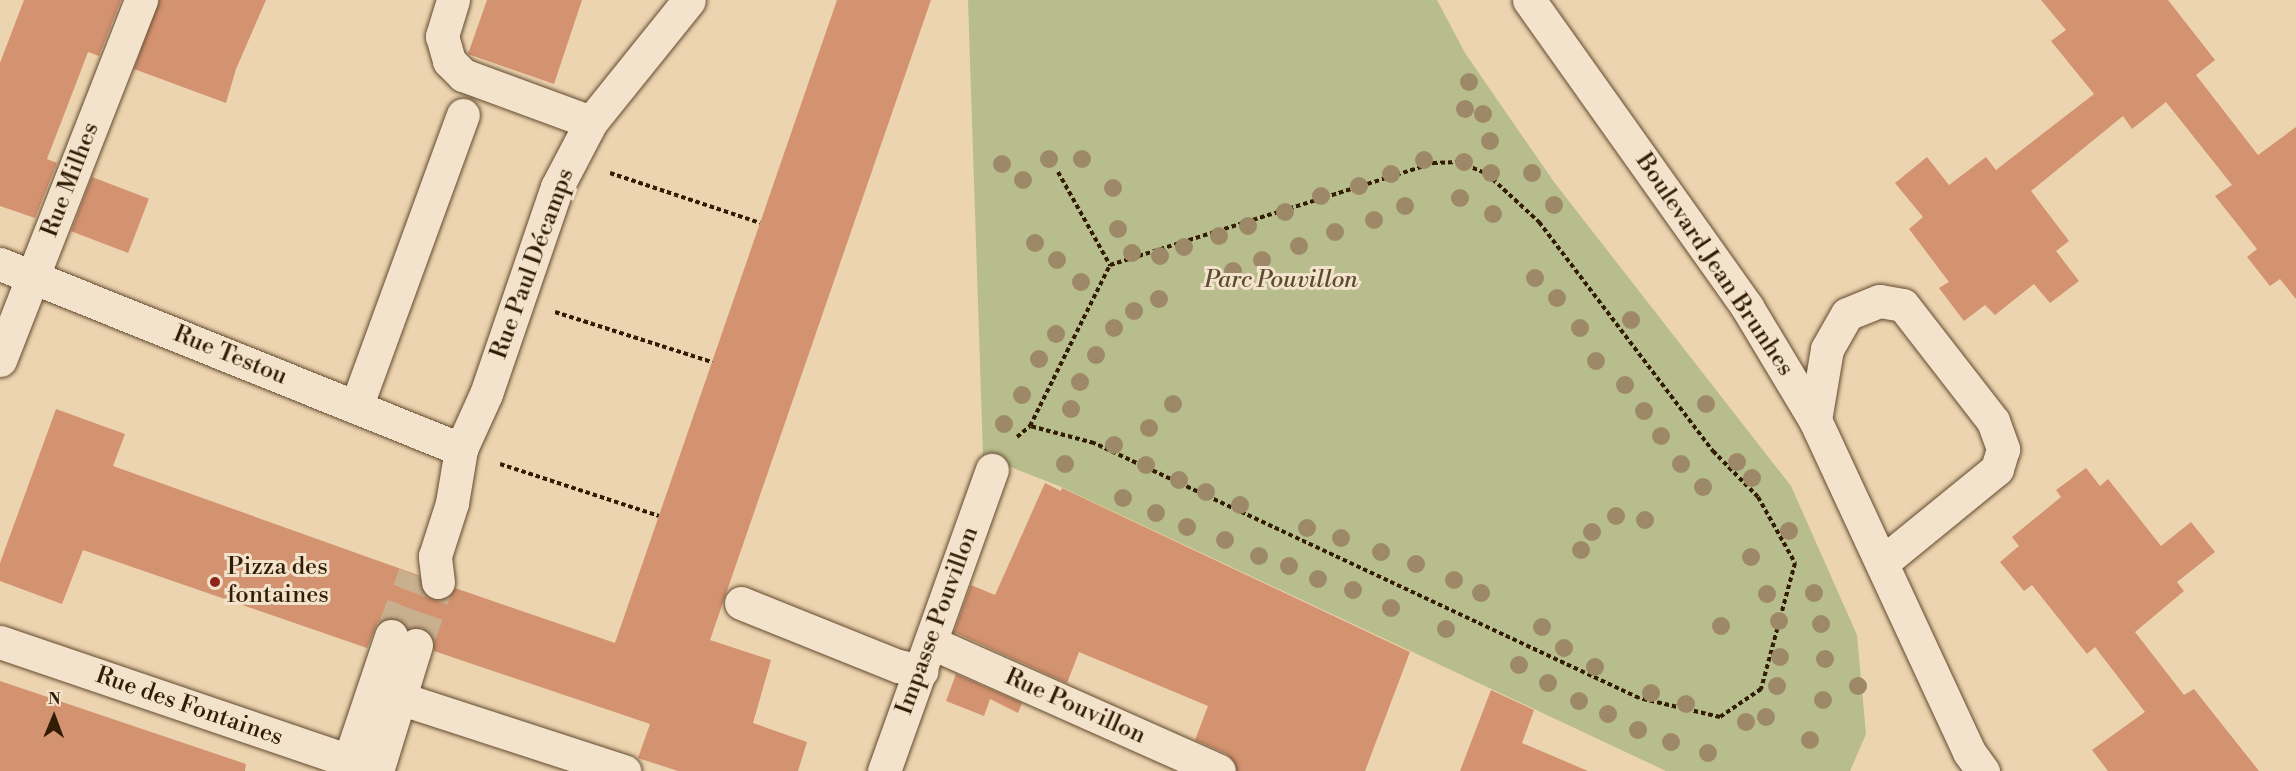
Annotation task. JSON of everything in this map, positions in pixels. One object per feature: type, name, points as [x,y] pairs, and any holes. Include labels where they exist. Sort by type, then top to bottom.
[{"type":"street","name":"Rue Milhes","points":[[0,360],[141,0]]},
{"type":"street","points":[[453,0],[442,36],[449,61],[463,75],[591,122]]},
{"type":"street","name":"Boulevard Jean Brunhes","points":[[1530,0],[1748,306],[1815,420],[1883,562],[1969,752],[1983,771]]},
{"type":"street","name":"Rue Paul Décamps","points":[[429,570],[452,503],[461,448],[486,394],[557,187],[591,122],[685,2]]},
{"type":"street","points":[[356,407],[463,115]]},
{"type":"street","name":"Rue Testou","points":[[0,264],[461,448]]},
{"type":"street","points":[[1815,420],[1827,349],[1847,314],[1880,301],[1903,305],[1994,421],[2003,449],[1996,469],[1883,562]]},
{"type":"street","name":"Impasse Pouvillon","points":[[884,771],[992,470]]},
{"type":"street","name":"Rue Pouvillon","points":[[741,603],[898,666],[926,657],[1219,771]]},
{"type":"street","points":[[404,640],[399,698],[368,768],[404,640]]},
{"type":"street","name":"Rue des Fontaines","points":[[0,642],[368,768]]},
{"type":"street","points":[[399,698],[624,771]]},
{"type":"path","points":[[992,470],[1002,449],[1030,426],[1110,265],[1433,163],[1459,162],[1487,174],[1539,222],[1713,451],[1758,497],[1795,562],[1761,689],[1720,717],[1640,698],[1094,443],[1030,426]]},
{"type":"path","points":[[600,170],[760,223]]},
{"type":"path","points":[[1058,172],[1110,265]]},
{"type":"path","points":[[551,311],[712,362]]},
{"type":"path","points":[[498,464],[659,516]]},
{"type":"green space","name":"Parc Pouvillon","points":[[968,0],[1437,0],[1465,53],[1554,182],[1791,486],[1857,635],[1866,734],[1850,771],[1666,771],[1059,486],[1008,466],[978,467],[983,455]]},
{"type":"building","points":[[24,0],[121,0],[99,56],[88,52],[47,159],[57,163],[35,218],[0,206],[0,63]]},
{"type":"building","points":[[159,0],[266,0],[236,69],[226,103],[134,69]]},
{"type":"building","points":[[487,0],[582,0],[554,84],[468,54]]},
{"type":"building","points":[[837,0],[931,0],[710,640],[771,660],[753,723],[807,742],[798,771],[678,771],[638,758],[650,724],[434,651],[429,632],[421,627],[408,629],[396,618],[378,622],[367,648],[83,550],[62,604],[0,581],[0,563],[56,409],[125,434],[113,466],[418,575],[423,593],[431,599],[449,597],[455,588],[615,643]]},
{"type":"building","points":[[2041,0],[2168,0],[2215,60],[2196,75],[2258,155],[2296,127],[2296,299],[2280,279],[2270,286],[2247,257],[2257,249],[2215,196],[2232,185],[2166,102],[2132,129],[2123,116],[2031,191],[2069,241],[2056,251],[2079,281],[2050,303],[2034,284],[1995,315],[1985,305],[1964,321],[1939,288],[1949,282],[1909,229],[1923,217],[1895,183],[1927,157],[1949,185],[1986,157],[1996,170],[2094,94],[2051,41],[2066,30]]},
{"type":"building","points":[[92,177],[149,199],[128,253],[71,231]]},
{"type":"building","points":[[2086,468],[2100,486],[2108,479],[2161,546],[2191,522],[2215,552],[2177,582],[2184,591],[2135,632],[2184,695],[2194,689],[2259,771],[2108,771],[2092,750],[2145,712],[2095,647],[2087,654],[2032,585],[2024,591],[2000,562],[2019,546],[2012,537],[2061,497],[2056,490]]},
{"type":"building","points":[[1045,483],[1061,491],[1062,488],[1410,652],[1365,771],[1237,771],[1227,754],[1195,740],[1208,706],[1079,652],[1067,683],[954,632],[971,585],[995,595]]},
{"type":"building","points":[[956,674],[1022,703],[1018,713],[990,699],[984,716],[946,701]]},
{"type":"building","points":[[0,681],[246,764],[245,771],[0,771]]},
{"type":"building","points":[[1491,690],[1534,710],[1522,743],[1588,771],[1460,771]]},
{"type":"tunnel","points":[[391,636],[415,574]]},
{"type":"tunnel","points":[[416,645],[438,582]]},
{"type":"place","name":"Pizza des fontaines","points":[[215,582]]}]
